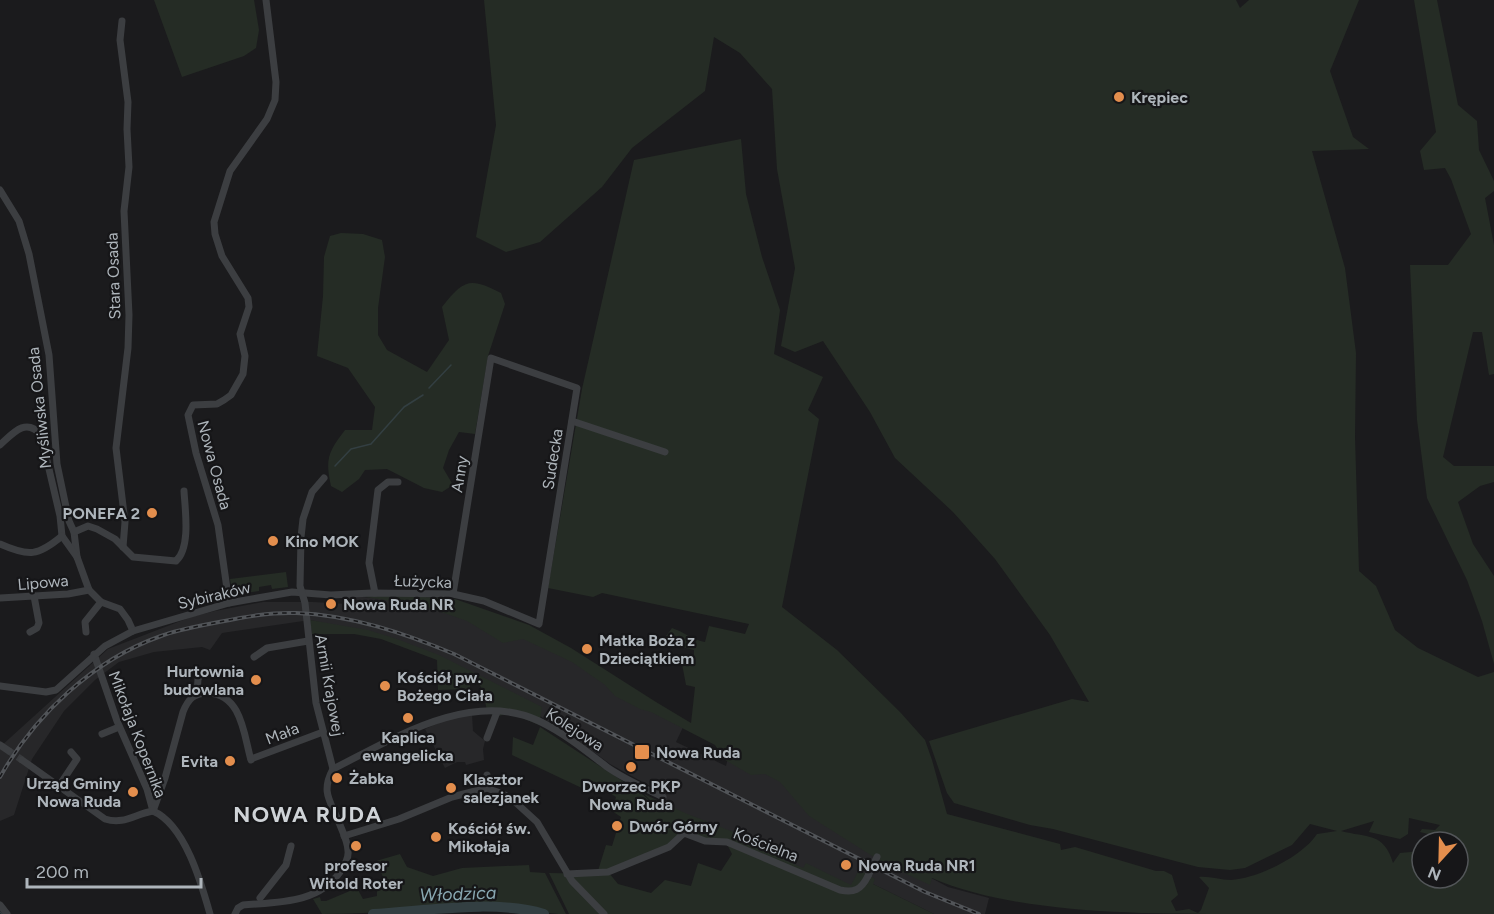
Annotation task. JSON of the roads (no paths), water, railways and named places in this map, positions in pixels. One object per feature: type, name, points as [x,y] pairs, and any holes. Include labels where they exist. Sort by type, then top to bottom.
[{"type":"street","name":"Nowa Osada","points":[[229,603],[218,525],[196,453],[188,415],[192,405],[217,404],[231,395],[243,374],[245,356],[240,334],[249,307],[248,298],[222,256],[214,222],[230,171],[267,119],[275,100],[276,82],[266,0]]},
{"type":"street","name":"Stara Osada","points":[[122,21],[120,40],[128,102],[129,173],[124,211],[129,315],[128,348],[116,448],[125,522],[123,547]]},
{"type":"street","name":"Myśliwska Osada","points":[[0,190],[19,221],[29,254],[50,355],[54,432],[62,494],[74,532],[77,557]]},
{"type":"street","name":"Sudecka","points":[[492,358],[577,388],[539,624]]},
{"type":"street","name":"Anny","points":[[453,594],[492,358]]},
{"type":"street","points":[[572,421],[665,452]]},
{"type":"street","points":[[0,445],[21,428],[27,426],[32,426],[41,435],[63,536],[77,557],[89,590],[101,602],[120,609],[133,631]]},
{"type":"street","name":"Armii Krajowej","points":[[324,478],[312,492],[303,519],[302,594],[305,603],[316,703],[333,769]]},
{"type":"street","points":[[375,593],[369,563],[378,490],[388,482],[398,482]]},
{"type":"street","points":[[101,530],[115,539],[133,557],[176,561],[180,555],[186,531],[184,491]]},
{"type":"street","points":[[74,532],[88,526],[101,530],[124,531]]},
{"type":"street","points":[[0,544],[23,553],[33,554],[44,550],[63,536]]},
{"type":"street","name":"Lipowa","points":[[0,598],[68,594],[89,590]]},
{"type":"street","name":"Sybiraków","points":[[0,686],[46,692],[56,690],[94,654],[133,631],[229,603],[292,592],[302,594]]},
{"type":"street","name":"Łużycka","points":[[302,594],[453,594],[484,601],[539,624]]},
{"type":"street","points":[[30,632],[37,628],[39,623],[34,596]]},
{"type":"street","points":[[86,632],[85,622],[101,602]]},
{"type":"street","points":[[254,657],[267,648],[308,641]]},
{"type":"street","name":"Mikołaja Kopernika","points":[[94,654],[119,727],[147,789],[153,811],[162,815],[181,838],[197,874],[210,914]]},
{"type":"street","points":[[22,760],[105,819],[124,821],[153,811],[165,778],[183,712],[187,702],[197,694],[198,679],[202,672]]},
{"type":"street","name":"Mała","points":[[197,694],[214,694],[224,698],[238,712],[251,760],[323,732]]},
{"type":"street","name":"Kolejowa","points":[[333,769],[414,729],[446,717],[481,710],[523,715],[539,721],[574,742],[614,771],[663,797]]},
{"type":"street","points":[[487,738],[497,712]]},
{"type":"street","points":[[102,734],[119,727]]},
{"type":"street","points":[[0,745],[9,751]]},
{"type":"street","points":[[59,786],[77,759],[71,752]]},
{"type":"street","points":[[235,914],[243,905],[297,899],[324,890],[346,863],[348,849],[325,790],[333,769]]},
{"type":"street","points":[[487,775],[487,788]]},
{"type":"street","points":[[344,837],[399,819],[453,797],[487,788],[514,801],[537,822],[567,874],[585,897],[604,914]]},
{"type":"street","name":"Kościelna","points":[[567,874],[608,872],[669,847],[684,833],[705,840],[727,842],[840,890],[850,892],[864,885],[877,857]]},
{"type":"street","points":[[260,898],[286,866],[291,846]]},
{"type":"street","points":[[0,905],[7,914]]},
{"type":"waterway","points":[[429,388],[451,365]]},
{"type":"waterway","points":[[335,466],[351,449],[371,444],[404,407],[423,395]]},
{"type":"waterway","name":"Włodzica","points":[[373,914],[481,907],[503,907],[544,914]]},
{"type":"tunnel","points":[[9,751],[22,760]]},
{"type":"railway","points":[[0,777],[14,754],[48,711],[89,675],[136,646],[175,631],[257,615],[317,614],[377,626],[454,654],[925,892],[979,914]]},
{"type":"place","name":"Krępiec","points":[[1119,97]]},
{"type":"place","name":"PONEFA 2","points":[[152,513]]},
{"type":"place","name":"Kino MOK","points":[[273,541]]},
{"type":"place","name":"Nowa Ruda NR","points":[[331,604]]},
{"type":"place","name":"Matka Boża z Dzieciątkiem","points":[[587,649]]},
{"type":"place","name":"Hurtownia budowlana","points":[[256,680]]},
{"type":"place","name":"Kościół pw. Bożego Ciała","points":[[385,686]]},
{"type":"place","name":"Kaplica ewangelicka","points":[[408,718]]},
{"type":"place","name":"Nowa Ruda","points":[[642,752]]},
{"type":"place","name":"Evita","points":[[230,761]]},
{"type":"place","name":"Dworzec PKP Nowa Ruda","points":[[631,767]]},
{"type":"place","name":"Żabka","points":[[337,778]]},
{"type":"place","name":"Klasztor salezjanek","points":[[451,788]]},
{"type":"place","name":"Urząd Gminy Nowa Ruda","points":[[133,792]]},
{"type":"place","name":"Dwór Górny","points":[[617,826]]},
{"type":"place","name":"Kościół św. Mikołaja","points":[[436,837]]},
{"type":"place","name":"profesor Witold Roter","points":[[356,846]]},
{"type":"place","name":"Nowa Ruda NR1","points":[[846,865]]},
{"type":"district","name":"NOWA RUDA","points":[[308,814]]}]
